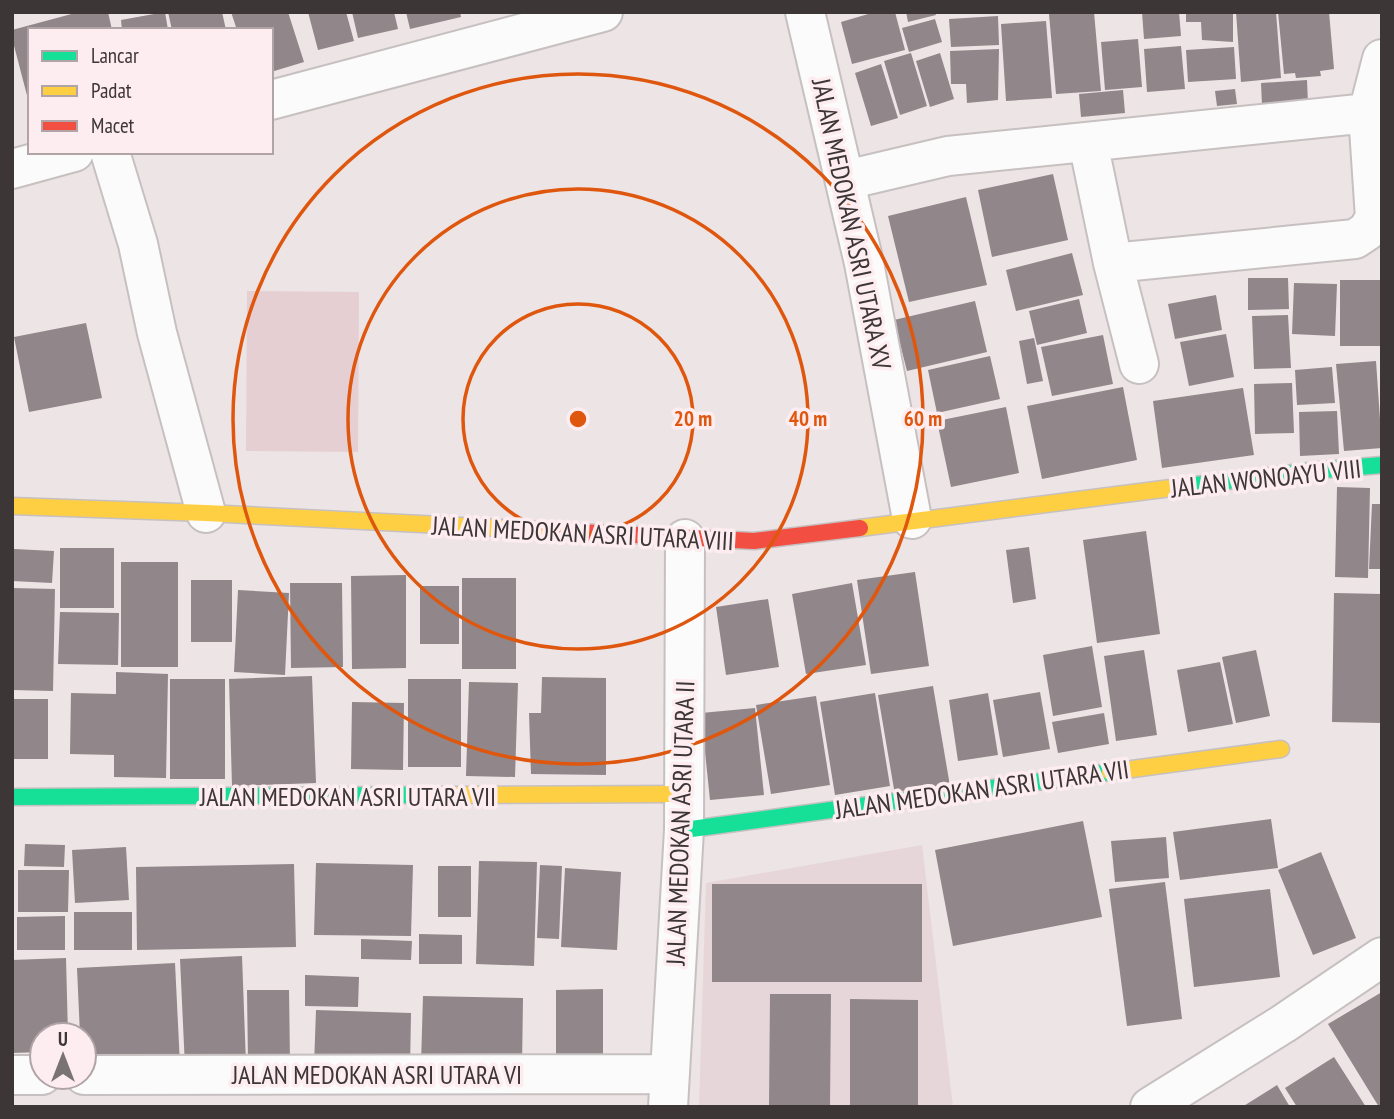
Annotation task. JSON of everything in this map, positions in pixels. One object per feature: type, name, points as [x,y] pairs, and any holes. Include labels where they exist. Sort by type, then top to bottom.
[{"type":"street","points":[[273,99],[603,12]]},
{"type":"street","name":"JALAN MEDOKAN ASRI UTARA XV","points":[[805,12],[846,180],[912,519]]},
{"type":"street","points":[[1112,263],[1355,239],[1367,231],[1375,218],[1368,113],[1382,59]]},
{"type":"street","points":[[846,180],[948,156],[1368,113]]},
{"type":"street","points":[[1088,142],[1112,263],[1139,364]]},
{"type":"street","points":[[12,169],[67,154]]},
{"type":"street","points":[[111,154],[138,244],[158,334],[206,513]]},
{"type":"street","name":"JALAN WONOAYU VIII","points":[[1151,491],[1309,471],[1382,466]]},
{"type":"street","name":"JALAN MEDOKAN ASRI UTARA VIII","points":[[12,506],[206,513],[754,541],[1151,491]]},
{"type":"street","name":"JALAN MEDOKAN ASRI UTARA II","points":[[669,1090],[684,812],[685,539]]},
{"type":"street","name":"JALAN MEDOKAN ASRI UTARA VII","points":[[12,797],[684,812],[1281,749]]},
{"type":"street","points":[[1150,1107],[1283,1024],[1382,957]]},
{"type":"street","name":"JALAN MEDOKAN ASRI UTARA VI","points":[[98,1075],[669,1090]]},
{"type":"shaded area","points":[[247,291],[359,292],[358,452],[246,451]]},
{"type":"shaded area","points":[[922,845],[953,1107],[699,1107],[706,883]]},
{"type":"building","points":[[79,12],[108,12],[112,28],[28,28],[28,99],[12,30]]},
{"type":"building","points":[[165,12],[168,28],[122,28],[121,20]]},
{"type":"building","points":[[168,12],[222,12],[226,28],[172,28]]},
{"type":"building","points":[[231,12],[288,12],[304,62],[273,71],[273,28],[236,28]]},
{"type":"building","points":[[308,12],[346,12],[354,41],[318,50]]},
{"type":"building","points":[[352,12],[394,12],[398,29],[358,38]]},
{"type":"building","points":[[406,12],[460,12],[461,17],[410,29]]},
{"type":"building","points":[[875,12],[895,12],[905,50],[852,64],[841,22]]},
{"type":"building","points":[[906,12],[935,12],[936,15],[908,22]]},
{"type":"building","points":[[1094,12],[1101,91],[1056,94],[1049,14]]},
{"type":"building","points":[[1142,12],[1179,12],[1181,36],[1144,39]]},
{"type":"building","points":[[1186,12],[1233,12],[1233,42],[1202,40],[1201,22],[1186,22]]},
{"type":"building","points":[[1236,12],[1276,12],[1281,78],[1241,82]]},
{"type":"building","points":[[1278,12],[1329,12],[1334,69],[1320,71],[1321,76],[1296,78],[1295,73],[1284,74]]},
{"type":"building","points":[[998,16],[999,45],[951,47],[949,19]]},
{"type":"building","points":[[935,19],[942,42],[909,52],[902,28]]},
{"type":"building","points":[[1046,21],[1052,98],[1006,101],[1001,24]]},
{"type":"building","points":[[1138,39],[1142,87],[1105,90],[1101,42]]},
{"type":"building","points":[[1181,46],[1185,89],[1147,92],[1144,49]]},
{"type":"building","points":[[1234,47],[1236,79],[1188,82],[1186,50]]},
{"type":"building","points":[[999,49],[998,100],[967,103],[966,84],[951,84],[950,51]]},
{"type":"building","points":[[911,53],[927,106],[900,115],[884,61]]},
{"type":"building","points":[[940,53],[954,99],[930,107],[916,61]]},
{"type":"building","points":[[881,64],[898,118],[871,126],[855,73]]},
{"type":"building","points":[[1307,80],[1308,104],[1262,106],[1261,83]]},
{"type":"building","points":[[1235,89],[1237,104],[1217,106],[1215,91]]},
{"type":"building","points":[[1123,90],[1125,113],[1081,117],[1079,94]]},
{"type":"building","points":[[1053,174],[1068,240],[992,257],[978,190]]},
{"type":"building","points":[[966,197],[987,285],[909,302],[888,216]]},
{"type":"building","points":[[1072,253],[1083,295],[1016,311],[1006,270]]},
{"type":"building","points":[[1248,278],[1288,278],[1289,309],[1248,310]]},
{"type":"building","points":[[1340,280],[1382,280],[1382,346],[1340,346]]},
{"type":"building","points":[[1294,283],[1337,284],[1335,336],[1292,334]]},
{"type":"building","points":[[1216,295],[1222,330],[1175,339],[1168,304]]},
{"type":"building","points":[[1079,299],[1087,333],[1037,345],[1029,311]]},
{"type":"building","points":[[975,301],[987,352],[907,371],[894,320]]},
{"type":"building","points":[[1288,315],[1291,368],[1254,369],[1252,316]]},
{"type":"building","points":[[86,323],[102,398],[29,412],[14,337]]},
{"type":"building","points":[[1226,334],[1234,377],[1189,386],[1180,342]]},
{"type":"building","points":[[1103,335],[1113,384],[1052,396],[1041,347]]},
{"type":"building","points":[[1034,338],[1043,381],[1027,384],[1019,341]]},
{"type":"building","points":[[990,356],[1000,399],[937,413],[928,370]]},
{"type":"building","points":[[1376,361],[1382,448],[1344,451],[1336,364]]},
{"type":"building","points":[[1332,367],[1335,403],[1297,405],[1295,370]]},
{"type":"building","points":[[1292,383],[1294,433],[1255,434],[1254,384]]},
{"type":"building","points":[[1123,387],[1137,460],[1042,479],[1027,406]]},
{"type":"building","points":[[1243,388],[1254,455],[1162,468],[1153,401]]},
{"type":"building","points":[[1006,407],[1019,473],[951,487],[937,421]]},
{"type":"building","points":[[1337,411],[1339,454],[1300,456],[1299,412]]},
{"type":"building","points":[[1337,487],[1370,488],[1368,578],[1335,577]]},
{"type":"building","points":[[1372,504],[1382,504],[1382,569],[1369,569]]},
{"type":"building","points":[[1146,531],[1160,634],[1097,643],[1083,540]]},
{"type":"building","points":[[1029,547],[1036,599],[1013,603],[1006,550]]},
{"type":"building","points":[[60,548],[114,548],[114,608],[60,608]]},
{"type":"building","points":[[14,549],[54,551],[52,583],[12,581]]},
{"type":"building","points":[[121,562],[178,562],[178,667],[121,667]]},
{"type":"building","points":[[915,572],[929,666],[871,674],[857,580]]},
{"type":"building","points":[[406,575],[406,668],[352,669],[351,576]]},
{"type":"building","points":[[462,578],[516,578],[516,669],[462,669]]},
{"type":"building","points":[[191,580],[232,580],[232,642],[191,642]]},
{"type":"building","points":[[290,583],[342,583],[343,667],[291,668]]},
{"type":"building","points":[[852,583],[866,665],[806,674],[792,594]]},
{"type":"building","points":[[420,586],[459,586],[459,644],[420,644]]},
{"type":"building","points":[[12,588],[55,589],[53,691],[12,690]]},
{"type":"building","points":[[238,590],[289,593],[285,675],[234,672]]},
{"type":"building","points":[[1334,593],[1382,594],[1382,723],[1332,722]]},
{"type":"building","points":[[768,599],[779,667],[726,675],[716,607]]},
{"type":"building","points":[[60,612],[119,613],[118,665],[58,664]]},
{"type":"building","points":[[1092,646],[1102,707],[1053,716],[1043,655]]},
{"type":"building","points":[[1144,650],[1157,735],[1116,741],[1104,656]]},
{"type":"building","points":[[1256,650],[1270,716],[1236,723],[1222,657]]},
{"type":"building","points":[[1220,662],[1233,724],[1188,732],[1177,670]]},
{"type":"building","points":[[116,672],[168,674],[166,778],[114,777],[114,755],[70,754],[71,693],[116,694]]},
{"type":"building","points":[[312,676],[316,783],[232,786],[229,679]]},
{"type":"building","points":[[542,677],[606,678],[606,775],[531,774],[529,713],[541,713]]},
{"type":"building","points":[[170,679],[225,679],[225,779],[170,779]]},
{"type":"building","points":[[408,679],[461,679],[461,767],[408,767]]},
{"type":"building","points":[[469,682],[518,683],[515,777],[466,776]]},
{"type":"building","points":[[933,686],[950,786],[895,795],[878,695]]},
{"type":"building","points":[[1040,692],[1050,749],[1003,757],[993,700]]},
{"type":"building","points":[[875,693],[890,786],[835,795],[820,702]]},
{"type":"building","points":[[988,693],[998,755],[958,761],[949,700]]},
{"type":"building","points":[[816,696],[830,785],[771,794],[756,705]]},
{"type":"building","points":[[12,699],[48,699],[48,759],[12,759]]},
{"type":"building","points":[[352,702],[404,703],[403,770],[351,769]]},
{"type":"building","points":[[755,708],[764,795],[710,800],[701,713]]},
{"type":"building","points":[[1104,713],[1109,744],[1058,753],[1052,722]]},
{"type":"building","points":[[1271,819],[1278,868],[1180,880],[1173,832]]},
{"type":"building","points":[[1083,821],[1102,917],[953,946],[935,850]]},
{"type":"building","points":[[1166,837],[1169,878],[1115,882],[1111,841]]},
{"type":"building","points":[[25,844],[65,845],[64,867],[24,866]]},
{"type":"building","points":[[126,847],[129,900],[75,903],[72,850]]},
{"type":"building","points":[[1321,852],[1356,938],[1313,955],[1278,870]]},
{"type":"building","points":[[479,861],[537,862],[534,966],[476,964]]},
{"type":"building","points":[[316,863],[413,865],[411,936],[314,935]]},
{"type":"building","points":[[294,864],[296,947],[137,950],[136,867]]},
{"type":"building","points":[[540,865],[562,866],[559,939],[537,938]]},
{"type":"building","points":[[438,866],[471,866],[471,917],[438,917]]},
{"type":"building","points":[[565,868],[621,872],[617,950],[561,947]]},
{"type":"building","points":[[18,870],[69,870],[68,912],[18,912]]},
{"type":"building","points":[[1165,882],[1182,1019],[1127,1026],[1109,889]]},
{"type":"building","points":[[712,884],[922,884],[922,982],[712,982]]},
{"type":"building","points":[[1270,889],[1280,977],[1194,987],[1184,899]]},
{"type":"building","points":[[74,912],[132,912],[132,950],[74,950]]},
{"type":"building","points":[[65,916],[65,950],[17,950],[17,917]]},
{"type":"building","points":[[419,934],[462,935],[462,964],[419,964]]},
{"type":"building","points":[[361,939],[412,941],[411,960],[361,959]]},
{"type":"building","points":[[242,956],[246,1064],[185,1067],[180,959]]},
{"type":"building","points":[[66,958],[68,1021],[28,1021],[28,1052],[12,1053],[12,960]]},
{"type":"building","points":[[175,963],[180,1065],[98,1068],[98,1021],[79,1021],[77,968]]},
{"type":"building","points":[[305,975],[359,977],[358,1007],[305,1006]]},
{"type":"building","points":[[603,989],[603,1062],[556,1062],[556,990]]},
{"type":"building","points":[[247,990],[289,990],[290,1061],[248,1061]]},
{"type":"building","points":[[1382,992],[1382,1107],[1379,1107],[1328,1024]]},
{"type":"building","points":[[770,994],[831,994],[830,1107],[769,1107]]},
{"type":"building","points":[[423,996],[523,998],[522,1066],[421,1064]]},
{"type":"building","points":[[850,999],[918,1000],[918,1107],[850,1107]]},
{"type":"building","points":[[316,1010],[411,1013],[410,1069],[314,1066]]},
{"type":"building","points":[[1334,1057],[1366,1107],[1297,1107],[1285,1088]]},
{"type":"building","points":[[1277,1085],[1290,1107],[1242,1107]]},
{"type":"traffic: fast","points":[[1171,488],[1382,465]]},
{"type":"traffic: fast","points":[[684,830],[1110,772]]},
{"type":"traffic: fast","points":[[12,797],[430,795]]},
{"type":"traffic: slow","points":[[860,528],[1171,488]]},
{"type":"traffic: slow","points":[[12,506],[577,532]]},
{"type":"traffic: slow","points":[[1110,772],[1281,749]]},
{"type":"traffic: slow","points":[[430,795],[684,794]]},
{"type":"traffic: jam","points":[[577,532],[754,541],[860,528]]}]
